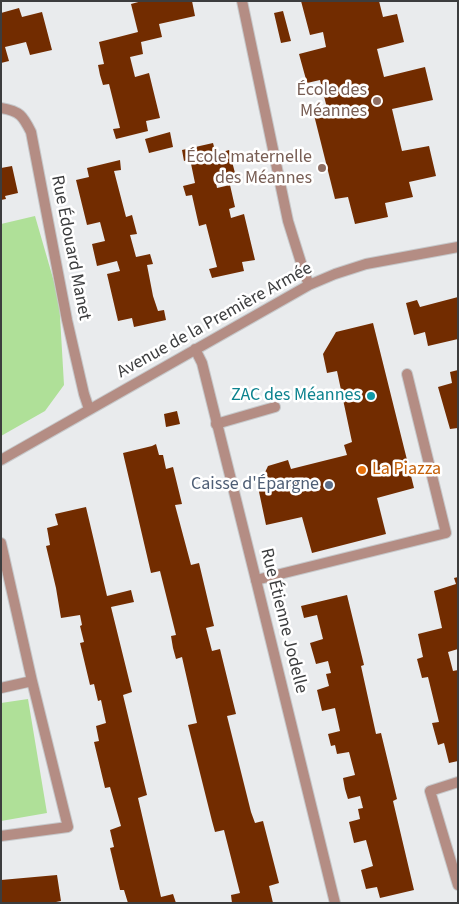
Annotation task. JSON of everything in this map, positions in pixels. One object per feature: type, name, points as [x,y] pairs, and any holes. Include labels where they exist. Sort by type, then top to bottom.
[{"type":"street","points":[[242,1],[288,221],[309,285]]},
{"type":"street","name":"Rue Édouard Manet","points":[[1,108],[15,111],[24,120],[31,132],[67,320],[89,409]]},
{"type":"street","name":"Avenue de la Première Armée","points":[[1,460],[309,285],[366,264],[458,247]]},
{"type":"street","name":"Rue Étienne Jodelle","points":[[194,349],[202,363],[335,903]]},
{"type":"street","points":[[256,580],[446,534],[407,374]]},
{"type":"street","points":[[216,424],[275,407]]},
{"type":"street","points":[[1,544],[68,828],[1,836]]},
{"type":"street","points":[[1,688],[32,681]]},
{"type":"street","points":[[458,782],[430,791],[458,885]]},
{"type":"green space","points":[[35,216],[59,299],[64,385],[45,411],[1,436],[1,224]]},
{"type":"green space","points":[[28,699],[47,813],[1,821],[1,703]]},
{"type":"building","points":[[142,1],[192,1],[195,16],[159,24],[162,37],[141,42],[143,54],[130,57],[135,77],[149,73],[160,118],[146,121],[148,131],[116,139],[113,129],[120,128],[109,84],[103,85],[100,75],[98,65],[104,64],[99,42],[138,32],[131,4]]},
{"type":"building","points":[[301,1],[379,1],[383,17],[397,14],[404,42],[377,49],[384,77],[425,67],[433,100],[392,109],[402,151],[429,146],[436,176],[409,182],[413,197],[385,203],[388,217],[355,224],[348,197],[335,199],[313,111],[327,108],[320,80],[307,83],[299,54],[326,47],[323,32],[310,35]]},
{"type":"building","points":[[19,8],[22,17],[42,12],[52,50],[30,55],[26,42],[5,47],[9,61],[1,63],[1,13]]},
{"type":"building","points":[[283,11],[291,41],[281,43],[274,13]]},
{"type":"building","points":[[170,132],[173,147],[149,153],[145,139]]},
{"type":"building","points":[[213,143],[216,154],[229,150],[235,173],[215,178],[217,188],[230,185],[235,207],[229,209],[231,218],[244,214],[255,260],[242,262],[244,271],[212,278],[209,269],[217,267],[206,224],[199,226],[192,195],[186,196],[183,186],[195,183],[190,159],[184,161],[182,150]]},
{"type":"building","points":[[120,160],[121,170],[114,171],[126,217],[132,215],[137,234],[130,235],[136,257],[150,254],[153,264],[147,265],[153,296],[158,311],[164,310],[166,320],[134,327],[132,318],[118,321],[107,274],[120,271],[117,261],[97,266],[92,244],[105,241],[100,222],[87,225],[76,180],[89,177],[87,168]]},
{"type":"building","points":[[12,166],[18,193],[5,196],[6,199],[1,200],[1,168]]},
{"type":"building","points":[[458,297],[458,339],[428,346],[425,332],[414,335],[406,303],[417,300],[420,307]]},
{"type":"building","name":"ZAC des Méannes","points":[[373,323],[414,488],[377,498],[386,534],[312,553],[302,517],[266,525],[258,487],[268,466],[288,460],[291,469],[347,455],[344,445],[352,442],[337,371],[327,373],[323,354],[336,332]]},
{"type":"building","points":[[458,370],[458,428],[450,429],[438,387],[452,383],[450,372]]},
{"type":"building","points":[[177,411],[180,424],[166,427],[164,414]]},
{"type":"building","points":[[156,444],[159,455],[163,455],[166,469],[173,467],[182,504],[175,505],[191,565],[199,563],[214,626],[206,628],[212,651],[220,649],[236,714],[227,716],[251,812],[255,823],[263,821],[279,883],[269,886],[273,903],[232,903],[231,895],[240,893],[224,830],[215,832],[212,821],[188,725],[197,723],[182,657],[176,659],[173,648],[171,636],[176,635],[160,571],[151,573],[123,453]]},
{"type":"building","points":[[86,507],[107,596],[131,590],[134,602],[111,607],[132,692],[123,695],[147,795],[138,798],[161,897],[173,894],[176,903],[128,903],[124,890],[120,890],[110,848],[114,847],[110,830],[121,826],[110,787],[105,788],[94,742],[99,741],[96,726],[106,723],[101,700],[98,701],[94,684],[90,685],[80,643],[84,642],[80,626],[82,625],[80,615],[61,618],[46,546],[50,545],[47,528],[58,525],[55,514]]},
{"type":"building","points":[[458,577],[458,649],[448,652],[453,671],[458,670],[458,761],[449,763],[444,743],[438,745],[432,723],[439,722],[428,677],[422,678],[417,659],[423,657],[418,634],[442,628],[434,591],[456,584],[454,578]]},
{"type":"building","points":[[347,595],[364,665],[361,666],[376,734],[381,733],[397,799],[393,801],[414,890],[380,898],[377,887],[366,889],[361,870],[373,866],[366,840],[354,843],[349,822],[360,819],[358,809],[363,808],[360,796],[348,799],[345,789],[343,778],[355,775],[349,752],[337,754],[335,745],[331,746],[328,734],[340,731],[335,708],[322,711],[317,690],[329,686],[326,674],[331,673],[328,661],[316,664],[310,643],[323,639],[317,615],[304,618],[301,606]]},
{"type":"building","points":[[57,875],[61,901],[51,903],[1,903],[1,880]]},
{"type":"place","name":"École des Méannes","points":[[377,101]]},
{"type":"place","name":"École maternelle des Méannes","points":[[322,168]]},
{"type":"place","name":"ZAC des Méannes","points":[[371,396]]},
{"type":"place","name":"La Piazza","points":[[362,470]]},
{"type":"place","name":"Caisse d'Épargne","points":[[329,485]]}]
